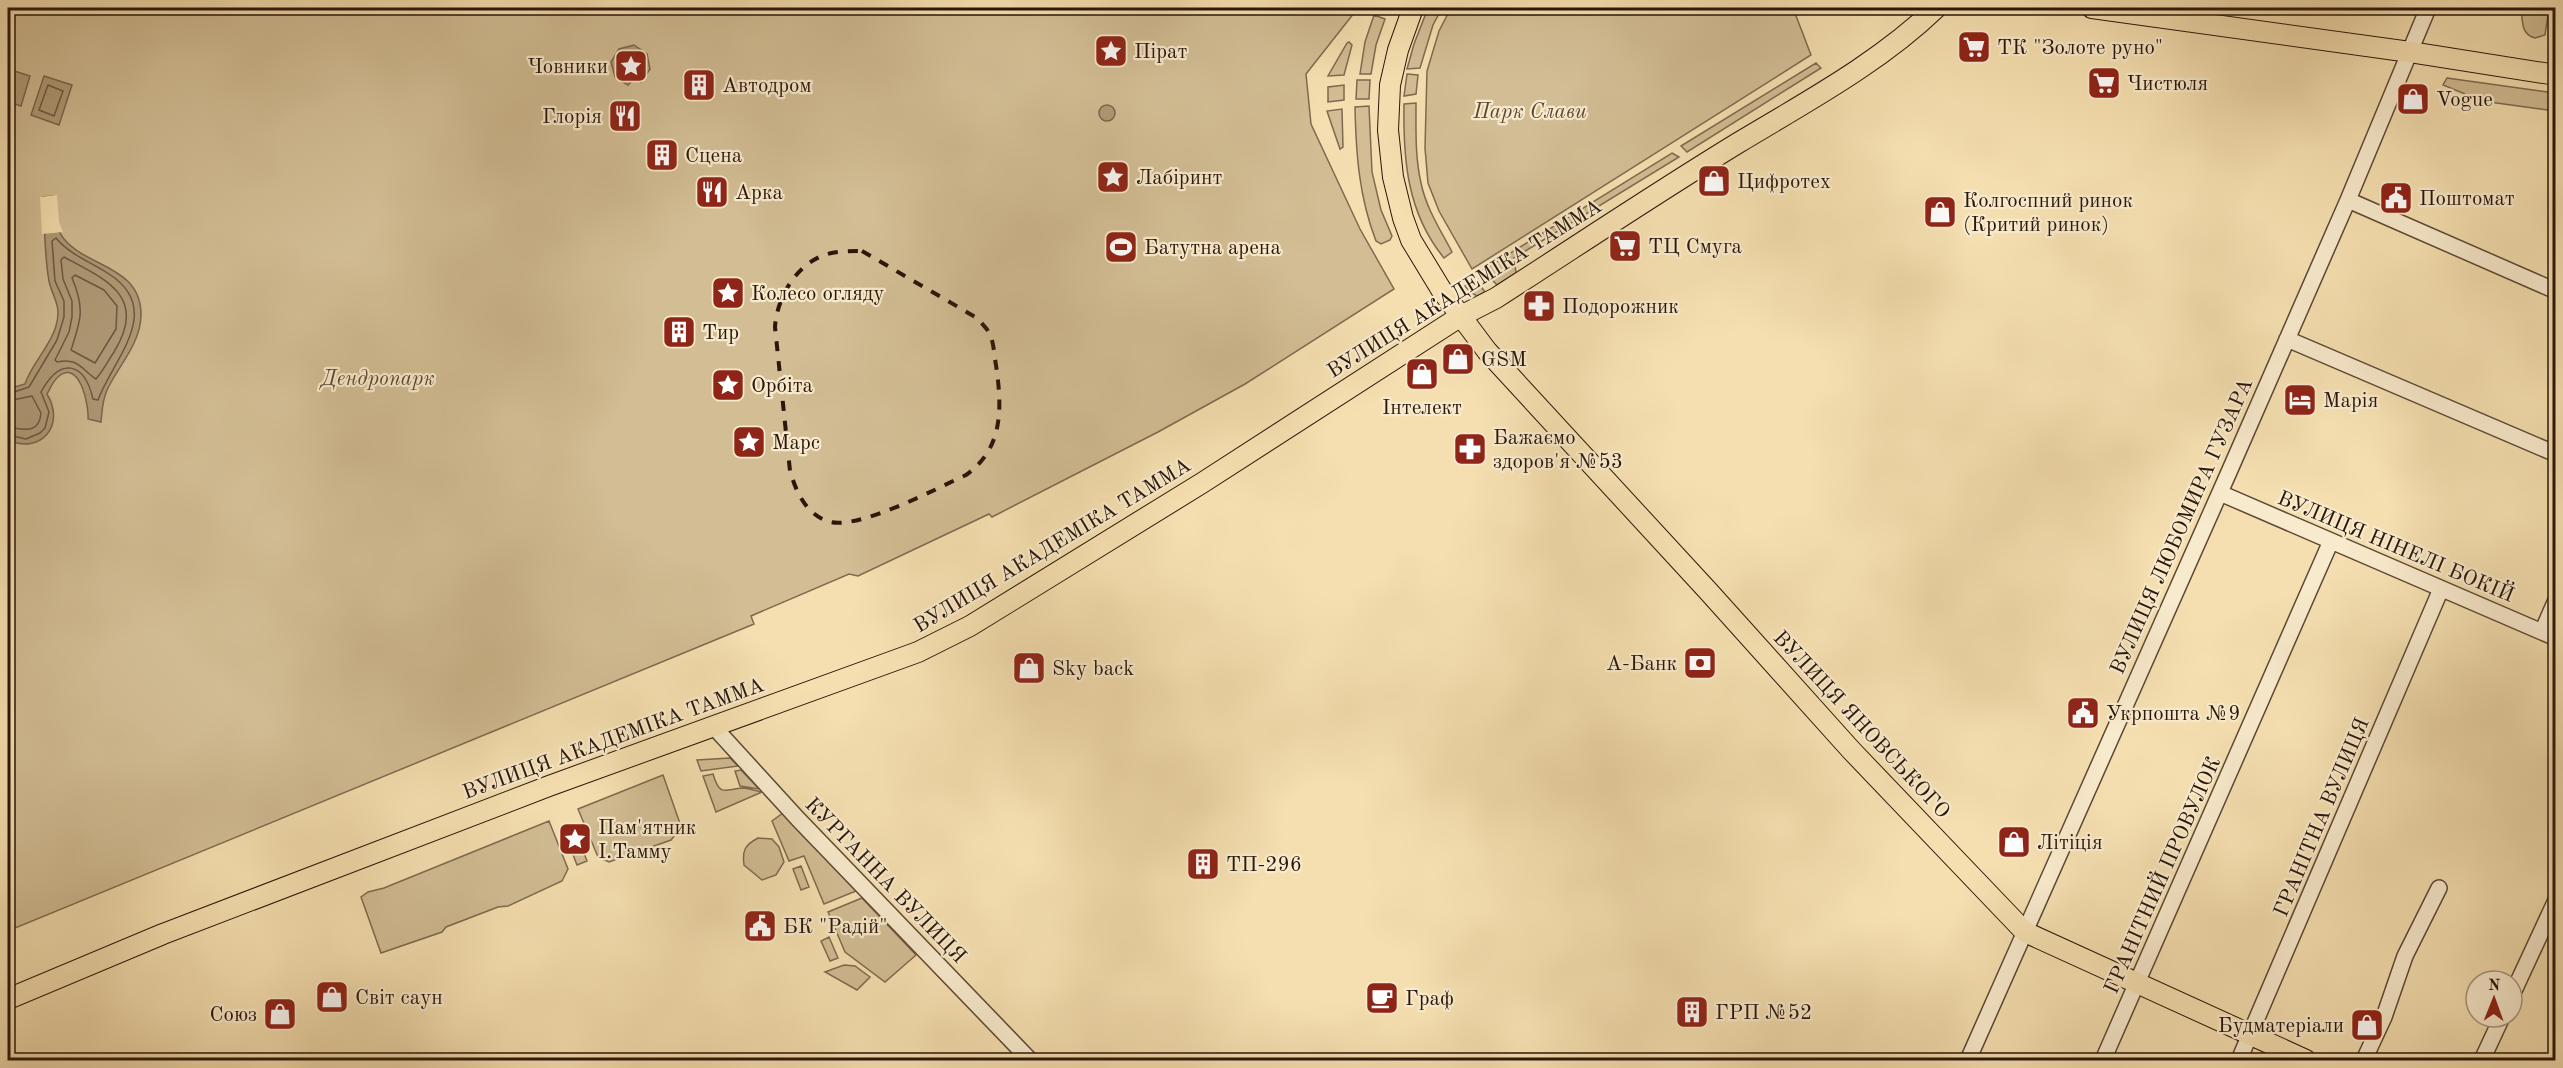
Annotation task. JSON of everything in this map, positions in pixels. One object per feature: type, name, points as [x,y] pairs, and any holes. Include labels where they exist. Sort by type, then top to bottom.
[{"type":"main road","name":"ВУЛИЦЯ ЯНОВСЬКОГО","points":[[1413,8],[1398,50],[1390,85],[1388,130],[1393,177],[1402,218],[1411,240],[1443,291],[1486,351],[1709,592],[1851,750],[2025,932],[2306,1060]]},
{"type":"main road","name":"ВУЛИЦЯ АКАДЕМІКА ТАММА","points":[[8,999],[163,934],[341,865],[549,786],[918,652],[970,626],[1202,483],[1461,316],[1496,298],[1707,162],[1852,73],[1909,34],[1936,8]]},
{"type":"main road","points":[[2092,8],[2410,52],[2556,75]]},
{"type":"street","name":"ВУЛИЦЯ ЛЮБОМИРА ГУЗАРА","points":[[1968,1060],[2144,659],[2220,493],[2348,200],[2428,8]]},
{"type":"street","points":[[2348,200],[2455,249],[2556,291]]},
{"type":"street","points":[[2287,339],[2556,454]]},
{"type":"street","name":"ВУЛИЦЯ НІНЕЛІ БОКІЙ","points":[[2220,493],[2549,635]]},
{"type":"street","name":"ГРАНІТНИЙ ПРОВУЛОК","points":[[2103,1060],[2331,541]]},
{"type":"street","name":"ГРАНІТНА ВУЛИЦЯ","points":[[2239,1060],[2441,590]]},
{"type":"street","points":[[2549,635],[2556,600]]},
{"type":"street","name":"КУРГАННА ВУЛИЦЯ","points":[[714,727],[798,819],[1030,1060]]},
{"type":"street","points":[[2364,1060],[2384,1017],[2405,956],[2439,888]]},
{"type":"street","points":[[2524,969],[2556,900]]},
{"type":"street","points":[[2482,1060],[2496,1029]]},
{"type":"green space","name":"Дендропарк","points":[[8,8],[1358,8],[1306,74],[1311,124],[1360,229],[1394,289],[1245,384],[1158,432],[992,517],[989,514],[858,576],[849,574],[751,616],[754,624],[8,931]]},
{"type":"green space","points":[[1428,8],[1442,8],[1433,25],[1420,68],[1407,69],[1414,44]]},
{"type":"green space","name":"Парк Слави","points":[[1451,8],[1793,8],[1811,55],[1472,269],[1439,211],[1428,183],[1425,148],[1427,71],[1439,31]]},
{"type":"green space","points":[[2521,8],[2549,8],[2545,35],[2535,38],[2527,33],[2523,26]]},
{"type":"green space","points":[[1374,15],[1385,19],[1376,45],[1371,74],[1360,74],[1365,42]]},
{"type":"green space","points":[[1347,43],[1352,45],[1344,75],[1328,76]]},
{"type":"green space","points":[[1816,63],[1821,68],[1687,152],[1681,146]]},
{"type":"green space","points":[[1407,74],[1418,75],[1416,94],[1404,96]]},
{"type":"green space","points":[[2447,78],[2555,93],[2555,111],[2482,101],[2443,85]]},
{"type":"green space","points":[[1357,80],[1370,80],[1369,99],[1356,99]]},
{"type":"green space","points":[[1344,85],[1344,100],[1328,102],[1328,87]]},
{"type":"green space","points":[[1416,103],[1419,173],[1430,210],[1452,252],[1444,258],[1422,223],[1406,165],[1404,104]]},
{"type":"green space","points":[[1369,106],[1372,172],[1381,210],[1392,236],[1390,240],[1381,244],[1376,241],[1370,225],[1362,192],[1358,158],[1355,107]]},
{"type":"green space","points":[[1342,109],[1343,147],[1340,149],[1327,111]]},
{"type":"green space","points":[[1672,153],[1679,157],[1514,258],[1516,273],[1497,285],[1483,270]]},
{"type":"green space","points":[[1476,280],[1485,292],[1477,296],[1465,286]]},
{"type":"green space","points":[[730,758],[738,766],[701,771],[697,760]]},
{"type":"green space","points":[[741,770],[759,789],[740,786],[735,771]]},
{"type":"green space","points":[[713,774],[721,789],[744,788],[762,792],[716,812],[703,776]]},
{"type":"green space","points":[[663,775],[683,832],[675,835],[671,840],[609,862],[598,857],[578,809]]},
{"type":"green space","points":[[783,813],[856,891],[824,904],[804,856],[789,861],[772,821]]},
{"type":"green space","points":[[549,821],[568,869],[562,881],[508,906],[498,907],[446,927],[442,932],[381,953],[361,897],[368,892],[384,888]]},
{"type":"green space","points":[[758,838],[772,839],[779,847],[784,862],[776,875],[762,880],[744,865],[743,860],[745,848]]},
{"type":"green space","points":[[582,848],[587,861],[577,865],[572,852]]},
{"type":"green space","points":[[801,866],[809,887],[801,890],[793,869]]},
{"type":"green space","points":[[862,898],[916,955],[885,982],[845,952],[828,912]]},
{"type":"green space","points":[[829,937],[838,958],[830,961],[821,941]]},
{"type":"green space","points":[[844,965],[855,966],[870,977],[857,990],[825,972]]},
{"type":"water","name":"Човники","points":[[634,45],[647,54],[650,69],[641,82],[634,79],[628,85],[615,77],[611,62],[619,49]]},
{"type":"water","points":[[11,70],[30,76],[21,106],[8,102],[8,82]]},
{"type":"water","points":[[44,76],[72,85],[59,125],[31,115]]},
{"type":"water","points":[[1104,105],[1110,105],[1115,113],[1113,119],[1104,121],[1099,116],[1099,110]]},
{"type":"water","points":[[54,196],[57,224],[64,239],[74,249],[123,277],[133,287],[139,300],[140,326],[134,344],[107,390],[101,422],[88,419],[82,386],[72,374],[66,373],[56,379],[47,394],[54,416],[47,434],[40,440],[20,444],[8,440],[8,389],[25,384],[50,341],[58,319],[47,271],[43,197]]},
{"type":"pier","points":[[57,195],[59,222],[63,232],[42,234],[40,197]]},
{"type":"railway","points":[[862,251],[977,318],[985,327],[991,336],[994,348],[999,396],[998,426],[988,452],[966,475],[876,515],[840,523],[827,521],[813,513],[802,500],[792,479],[775,327],[776,316],[784,294],[789,284],[804,267],[824,255],[862,251]]},
{"type":"place","name":"ТК \"Золоте руно\"","points":[[1974,47]]},
{"type":"place","name":"Пірат","points":[[1111,51]]},
{"type":"place","name":"Човники","points":[[631,66]]},
{"type":"place","name":"Чистюля","points":[[2104,83]]},
{"type":"place","name":"Автодром","points":[[699,85]]},
{"type":"place","name":"Vogue","points":[[2413,99]]},
{"type":"place","name":"Глорія","points":[[625,116]]},
{"type":"place","name":"Сцена","points":[[662,155]]},
{"type":"place","name":"Лабіринт","points":[[1113,177]]},
{"type":"place","name":"Цифротех","points":[[1714,181]]},
{"type":"place","name":"Арка","points":[[712,192]]},
{"type":"place","name":"Поштомат","points":[[2396,198]]},
{"type":"place","name":"Колгоспний ринок (Критий ринок)","points":[[1940,212]]},
{"type":"place","name":"ТЦ Смуга","points":[[1625,246]]},
{"type":"place","name":"Батутна арена","points":[[1121,247]]},
{"type":"place","name":"Колесо огляду","points":[[728,293]]},
{"type":"place","name":"Подорожник","points":[[1539,306]]},
{"type":"place","name":"Тир","points":[[679,332]]},
{"type":"place","name":"GSM","points":[[1458,359]]},
{"type":"place","name":"Інтелект","points":[[1422,374]]},
{"type":"place","name":"Орбіта","points":[[728,385]]},
{"type":"place","name":"Марія","points":[[2300,400]]},
{"type":"place","name":"Марс","points":[[749,442]]},
{"type":"place","name":"Бажаємо здоров'я №53","points":[[1470,449]]},
{"type":"place","name":"А-Банк","points":[[1700,663]]},
{"type":"place","name":"Sky back","points":[[1029,668]]},
{"type":"place","name":"Укрпошта №9","points":[[2083,713]]},
{"type":"place","name":"Пам'ятник І.Тамму","points":[[575,839]]},
{"type":"place","name":"Літіція","points":[[2014,842]]},
{"type":"place","name":"ТП-296","points":[[1203,864]]},
{"type":"place","name":"БК \"Радій\"","points":[[760,926]]},
{"type":"place","name":"Світ саун","points":[[332,997]]},
{"type":"place","name":"Граф","points":[[1382,998]]},
{"type":"place","name":"ГРП №52","points":[[1692,1012]]},
{"type":"place","name":"Союз","points":[[280,1014]]},
{"type":"place","name":"Будматеріали","points":[[2367,1025]]}]
